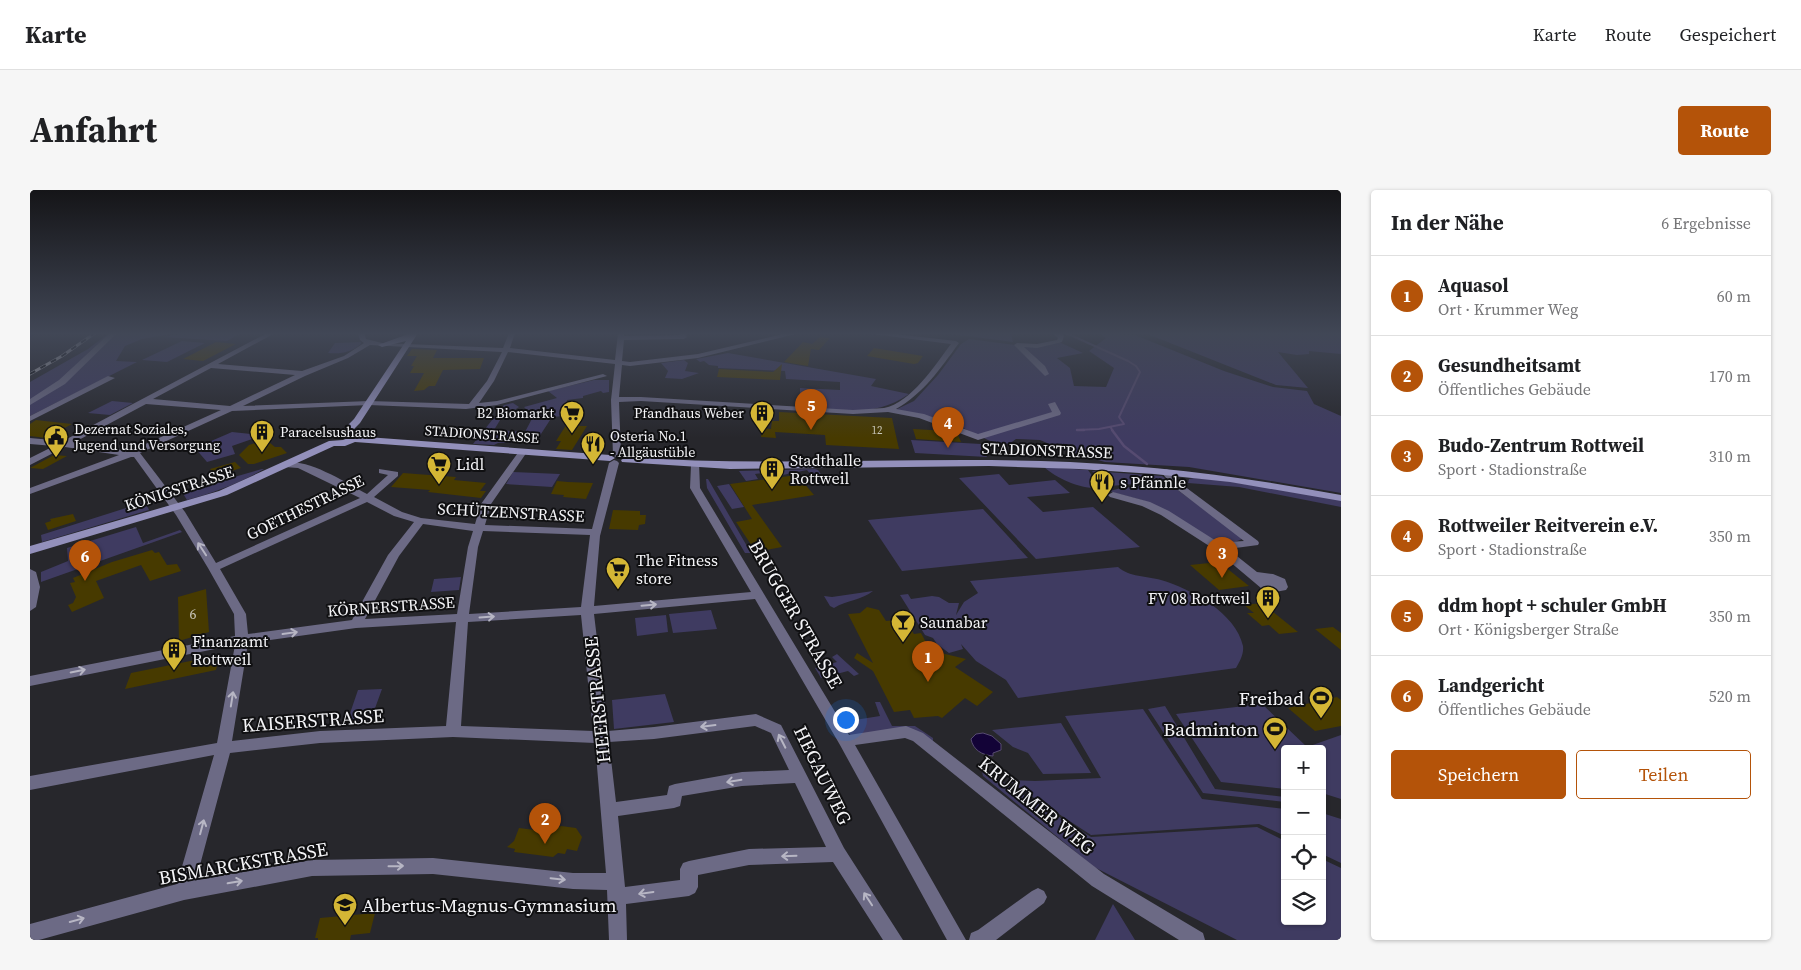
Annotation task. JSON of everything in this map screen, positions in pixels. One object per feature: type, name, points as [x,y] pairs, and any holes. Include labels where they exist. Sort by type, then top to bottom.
[{"type":"street","points":[[30,403],[62,382],[77,368]]},
{"type":"street","points":[[30,462],[206,368]]},
{"type":"street","points":[[233,368],[302,374]]},
{"type":"street","points":[[30,491],[133,453],[317,368]]},
{"type":"street","points":[[348,437],[392,368]]},
{"type":"street","points":[[472,406],[479,398],[496,368]]},
{"type":"street","name":"HEERSTRASSE","points":[[618,368],[615,400],[617,459],[596,532],[587,611],[617,890],[618,940]]},
{"type":"street","points":[[888,410],[908,399],[920,389],[936,368]]},
{"type":"street","points":[[1042,368],[1045,374]]},
{"type":"street","points":[[144,401],[231,409],[369,403],[472,406],[497,403],[603,376]]},
{"type":"street","points":[[30,419],[111,378]]},
{"type":"street","points":[[615,400],[641,399],[853,412],[888,410],[921,416],[978,438],[1057,413],[1052,404]]},
{"type":"street","name":"STADIONSTRASSE","points":[[348,437],[696,465],[1041,464],[1166,472],[1302,490],[1341,498]]},
{"type":"street","name":"KÖNIGSTRASSE","points":[[30,550],[223,493],[288,465],[332,443],[345,443],[348,437]]},
{"type":"street","points":[[30,441],[65,444],[137,455],[176,508],[214,568],[240,614],[242,639],[224,747],[184,891]]},
{"type":"street","points":[[453,731],[462,619],[478,528],[486,504],[523,452]]},
{"type":"street","name":"SCHÜTZENSTRASSE","points":[[288,465],[299,465],[398,514],[420,521],[478,528],[596,532]]},
{"type":"street","name":"BRUGGER STRASSE","points":[[696,465],[695,488],[738,557],[845,741],[956,940]]},
{"type":"street","name":"GOETHESTRASSE","points":[[214,568],[369,498],[395,474],[382,471]]},
{"type":"street","points":[[1166,472],[1182,489],[1254,543],[1228,545],[1220,549]]},
{"type":"street","points":[[1182,474],[1184,486],[1182,489]]},
{"type":"street","points":[[1113,496],[1152,507],[1220,549],[1257,578]]},
{"type":"street","points":[[356,624],[394,555],[420,521]]},
{"type":"street","points":[[30,572],[34,587],[30,607]]},
{"type":"street","name":"KÖRNERSTRASSE","points":[[30,681],[242,639],[356,624],[587,611],[759,595]]},
{"type":"street","name":"HEGAUWEG","points":[[601,737],[654,733],[756,720],[776,729],[838,854],[894,940]]},
{"type":"street","name":"KAISERSTRASSE","points":[[30,783],[224,747],[320,737],[453,731],[601,737]]},
{"type":"street","name":"KRUMMER WEG","points":[[845,741],[906,732],[918,737],[1098,880],[1196,940]]},
{"type":"street","points":[[609,810],[674,801],[675,791],[742,779],[800,776]]},
{"type":"street","name":"BISMARCKSTRASSE","points":[[30,933],[184,891],[312,868],[433,866],[573,880],[617,890],[689,887],[689,870],[741,859],[838,854]]},
{"type":"street","points":[[978,940],[985,937],[1038,897]]},
{"type":"shaded area","points":[[55,368],[125,368],[30,416],[30,382]]},
{"type":"shaded area","points":[[665,368],[686,368],[685,371],[699,373],[682,379],[665,378],[668,371]]},
{"type":"shaded area","points":[[718,368],[813,368],[876,379],[871,386],[909,394],[896,402],[870,410],[856,411],[800,407],[800,388],[840,390],[840,382],[786,379],[785,371]]},
{"type":"shaded area","points":[[943,368],[1070,368],[1074,386],[1106,387],[1114,368],[1217,368],[1273,387],[1307,391],[1314,404],[1341,416],[1341,493],[1189,467],[1105,462],[1066,451],[1040,440],[1016,439],[1009,444],[990,441],[957,425],[920,414],[895,410],[914,401]]},
{"type":"shaded area","points":[[1233,368],[1291,368],[1308,388],[1276,385]]},
{"type":"shaded area","points":[[594,380],[609,380],[609,392],[603,393],[601,391],[583,396],[583,398],[567,400],[565,416],[552,417],[539,437],[520,435],[514,443],[498,443],[494,445],[473,444],[504,405],[513,403],[519,407],[513,411],[505,412],[494,430],[525,432],[536,411],[527,410],[524,407],[557,398],[548,391]]},
{"type":"shaded area","points":[[112,401],[133,403],[110,415],[88,413]]},
{"type":"shaded area","points":[[232,432],[251,434],[255,438],[232,446],[235,454],[207,462],[195,448]]},
{"type":"shaded area","points":[[911,440],[981,444],[987,457],[915,453]]},
{"type":"shaded area","points":[[1044,467],[1088,470],[1101,488],[1071,483],[1056,476]]},
{"type":"shaded area","points":[[264,469],[236,483],[187,500],[182,492]]},
{"type":"shaded area","points":[[815,469],[818,470],[825,480],[816,481],[807,470],[773,477],[769,472],[755,474],[758,479],[746,481],[739,471]]},
{"type":"shaded area","points":[[1092,471],[1162,476],[1169,481],[1110,486],[1104,484]]},
{"type":"shaded area","points":[[513,472],[560,474],[552,487],[506,484]]},
{"type":"shaded area","points":[[999,474],[1009,485],[1055,480],[1070,493],[1027,497],[1043,512],[1093,507],[1140,547],[1036,559],[959,478]]},
{"type":"shaded area","points":[[706,479],[708,479],[751,553],[745,553],[707,488]]},
{"type":"shaded area","points":[[1189,479],[1220,480],[1341,500],[1341,507],[1239,487],[1188,483]]},
{"type":"shaded area","points":[[1172,483],[1179,491],[1242,539],[1231,542],[1206,537],[1147,502],[1110,491],[1121,488]]},
{"type":"shaded area","points":[[729,484],[744,507],[732,509],[717,486]]},
{"type":"shaded area","points":[[145,502],[149,510],[42,542],[41,535]]},
{"type":"shaded area","points":[[983,509],[1028,558],[902,571],[868,520]]},
{"type":"shaded area","points":[[136,527],[143,543],[180,530],[182,532],[41,582],[41,572],[68,561],[67,548]]},
{"type":"shaded area","points":[[1118,567],[1127,573],[1161,580],[1185,589],[1211,604],[1222,613],[1239,634],[1243,646],[1242,655],[1236,668],[1018,698],[1006,680],[976,661],[961,644],[963,649],[949,653],[937,644],[933,638],[925,635],[900,595],[908,594],[911,599],[932,596],[939,597],[949,603],[959,603],[956,615],[964,602],[978,593],[970,581]]},
{"type":"shaded area","points":[[461,577],[459,590],[431,592],[434,579]]},
{"type":"shaded area","points":[[873,591],[834,608],[830,606],[824,596],[832,597]]},
{"type":"shaded area","points":[[711,610],[717,629],[673,633],[669,614]]},
{"type":"shaded area","points":[[666,615],[668,632],[637,636],[635,618]]},
{"type":"shaded area","points":[[837,654],[859,674],[854,676],[848,671],[821,678],[815,668],[837,662],[832,657]]},
{"type":"shaded area","points":[[382,689],[370,722],[346,725],[358,690]]},
{"type":"shaded area","points":[[665,694],[674,722],[614,729],[612,700]]},
{"type":"shaded area","points":[[875,702],[880,702],[892,726],[915,726],[933,738],[933,744],[913,731],[851,736],[842,722],[880,716]]},
{"type":"shaded area","points":[[1262,704],[1305,745],[1281,745],[1281,789],[1221,782],[1176,714]]},
{"type":"shaded area","points":[[1165,706],[1215,789],[1281,797],[1281,802],[1203,793],[1148,709]]},
{"type":"shaded area","points":[[1143,709],[1202,799],[1281,809],[1281,834],[1259,824],[1091,835],[1007,780],[1035,781],[1101,778],[1065,716]]},
{"type":"shaded area","points":[[1061,723],[1091,773],[1043,774],[1028,753],[1013,747],[992,730]]},
{"type":"shaded area","points":[[983,733],[992,736],[1001,744],[1001,750],[993,753],[993,756],[979,751],[972,743],[971,739],[976,734]]},
{"type":"shaded area","points":[[1341,735],[1341,799],[1326,794],[1326,745],[1313,745]]},
{"type":"shaded area","points":[[981,768],[1091,837],[1257,827],[1281,839],[1281,925],[1326,925],[1326,861],[1341,868],[1341,940],[1237,940],[1094,867],[983,776]]},
{"type":"shaded area","points":[[1326,814],[1341,819],[1341,863],[1326,856]]},
{"type":"shaded area","points":[[1113,904],[1135,940],[1095,940]]},
{"type":"building","points":[[413,368],[480,368],[443,370],[435,386],[414,391],[424,373],[410,373]]},
{"type":"building","points":[[778,368],[782,368],[780,380],[717,377],[719,369],[773,372]]},
{"type":"building","points":[[779,412],[892,418],[899,449],[826,445],[825,435],[775,432],[776,438],[761,437],[762,428],[771,429],[772,421],[779,421]]},
{"type":"building","points":[[36,420],[72,424],[46,438],[30,436],[30,424]]},
{"type":"building","name":"B2 Biomarkt","points":[[568,422],[580,423],[579,426],[587,426],[572,450],[556,449],[561,441],[556,441]]},
{"type":"building","points":[[913,429],[949,431],[958,435],[961,442],[916,439]]},
{"type":"building","name":"Paracelsushaus","points":[[258,442],[270,443],[275,447],[281,447],[287,453],[254,464],[248,464],[239,455],[249,445]]},
{"type":"building","name":"Dezernat Soziales, Jugend und Versorgung","points":[[54,455],[67,456],[43,469],[30,468]]},
{"type":"building","points":[[235,462],[241,468],[216,476],[210,469]]},
{"type":"building","name":"Lidl","points":[[403,473],[456,477],[454,480],[486,483],[480,491],[486,491],[481,498],[428,492],[430,490],[391,487]]},
{"type":"building","name":"Stadthalle Rottweil","points":[[797,475],[814,495],[752,505],[782,547],[756,552],[736,522],[752,519],[730,484]]},
{"type":"building","points":[[557,481],[593,483],[586,499],[551,494]]},
{"type":"building","points":[[613,510],[640,511],[640,515],[646,515],[645,524],[639,525],[638,530],[609,529]]},
{"type":"building","points":[[73,514],[76,521],[48,530],[45,523],[51,521],[50,519]]},
{"type":"building","points":[[152,550],[155,553],[159,552],[167,565],[177,564],[181,571],[150,581],[141,565],[96,581],[104,598],[72,612],[68,605],[73,603],[76,597],[70,583],[75,582],[73,578],[112,562]]},
{"type":"building","points":[[1219,562],[1249,586],[1219,590],[1190,565]]},
{"type":"building","points":[[206,589],[209,632],[179,641],[178,597]]},
{"type":"building","name":"FV 08 Rottweil","points":[[1262,603],[1298,632],[1279,634],[1269,625],[1262,626],[1247,613],[1254,613],[1244,605]]},
{"type":"building","points":[[867,607],[879,610],[886,621],[905,619],[914,634],[921,633],[927,644],[937,647],[941,653],[966,659],[955,667],[993,692],[977,706],[965,698],[942,718],[938,716],[914,718],[910,710],[894,712],[873,671],[854,658],[857,653],[873,663],[848,614],[860,613]]},
{"type":"building","points":[[1333,627],[1341,633],[1341,650],[1315,629]]},
{"type":"building","name":"Finanzamt Rottweil","points":[[220,655],[216,670],[125,689],[131,673]]},
{"type":"building","name":"Freibad","points":[[1337,697],[1341,700],[1341,726],[1315,731],[1288,708]]},
{"type":"building","points":[[561,826],[576,828],[582,837],[577,851],[567,849],[565,854],[558,853],[553,857],[514,852],[515,849],[507,847],[514,841],[519,828],[551,832]]},
{"type":"building","name":"Albertus-Magnus-Gymnasium","points":[[375,913],[370,933],[351,935],[350,940],[318,940],[318,938],[315,938],[320,918]]},
{"type":"waterway","points":[[1084,430],[1077,430],[1099,429],[1124,424],[1119,417],[1140,372],[1137,368]]},
{"type":"waterway","points":[[1112,430],[1124,446],[1147,464]]},
{"type":"railway","points":[[30,374],[41,368]]},
{"type":"place","name":"ddm hopt + schuler GmbH","points":[[811,430]]},
{"type":"place","name":"B2 Biomarkt","points":[[572,434]]},
{"type":"place","name":"Pfandhaus Weber","points":[[762,434]]},
{"type":"place","name":"Rottweiler Reitverein e.V.","points":[[948,448]]},
{"type":"place","name":"Paracelsushaus","points":[[262,453]]},
{"type":"place","name":"Dezernat Soziales, Jugend und Versorgung","points":[[56,458]]},
{"type":"place","name":"Osteria No.1 - Allgäustüble","points":[[593,465]]},
{"type":"place","name":"Lidl","points":[[439,485]]},
{"type":"place","name":"Stadthalle Rottweil","points":[[772,490]]},
{"type":"place","name":"s Pfännle","points":[[1102,503]]},
{"type":"place","name":"Budo-Zentrum Rottweil","points":[[1222,578]]},
{"type":"place","name":"Landgericht","points":[[85,581]]},
{"type":"place","name":"The Fitness store","points":[[618,590]]},
{"type":"place","name":"FV 08 Rottweil","points":[[1268,619]]},
{"type":"place","name":"Saunabar","points":[[903,643]]},
{"type":"place","name":"Finanzamt Rottweil","points":[[174,671]]},
{"type":"place","name":"Aquasol","points":[[928,682]]},
{"type":"place","name":"Freibad","points":[[1321,719]]},
{"type":"place","name":"Badminton","points":[[1275,750]]},
{"type":"place","name":"Gesundheitsamt","points":[[545,844]]},
{"type":"place","name":"Albertus-Magnus-Gymnasium","points":[[345,926]]}]
